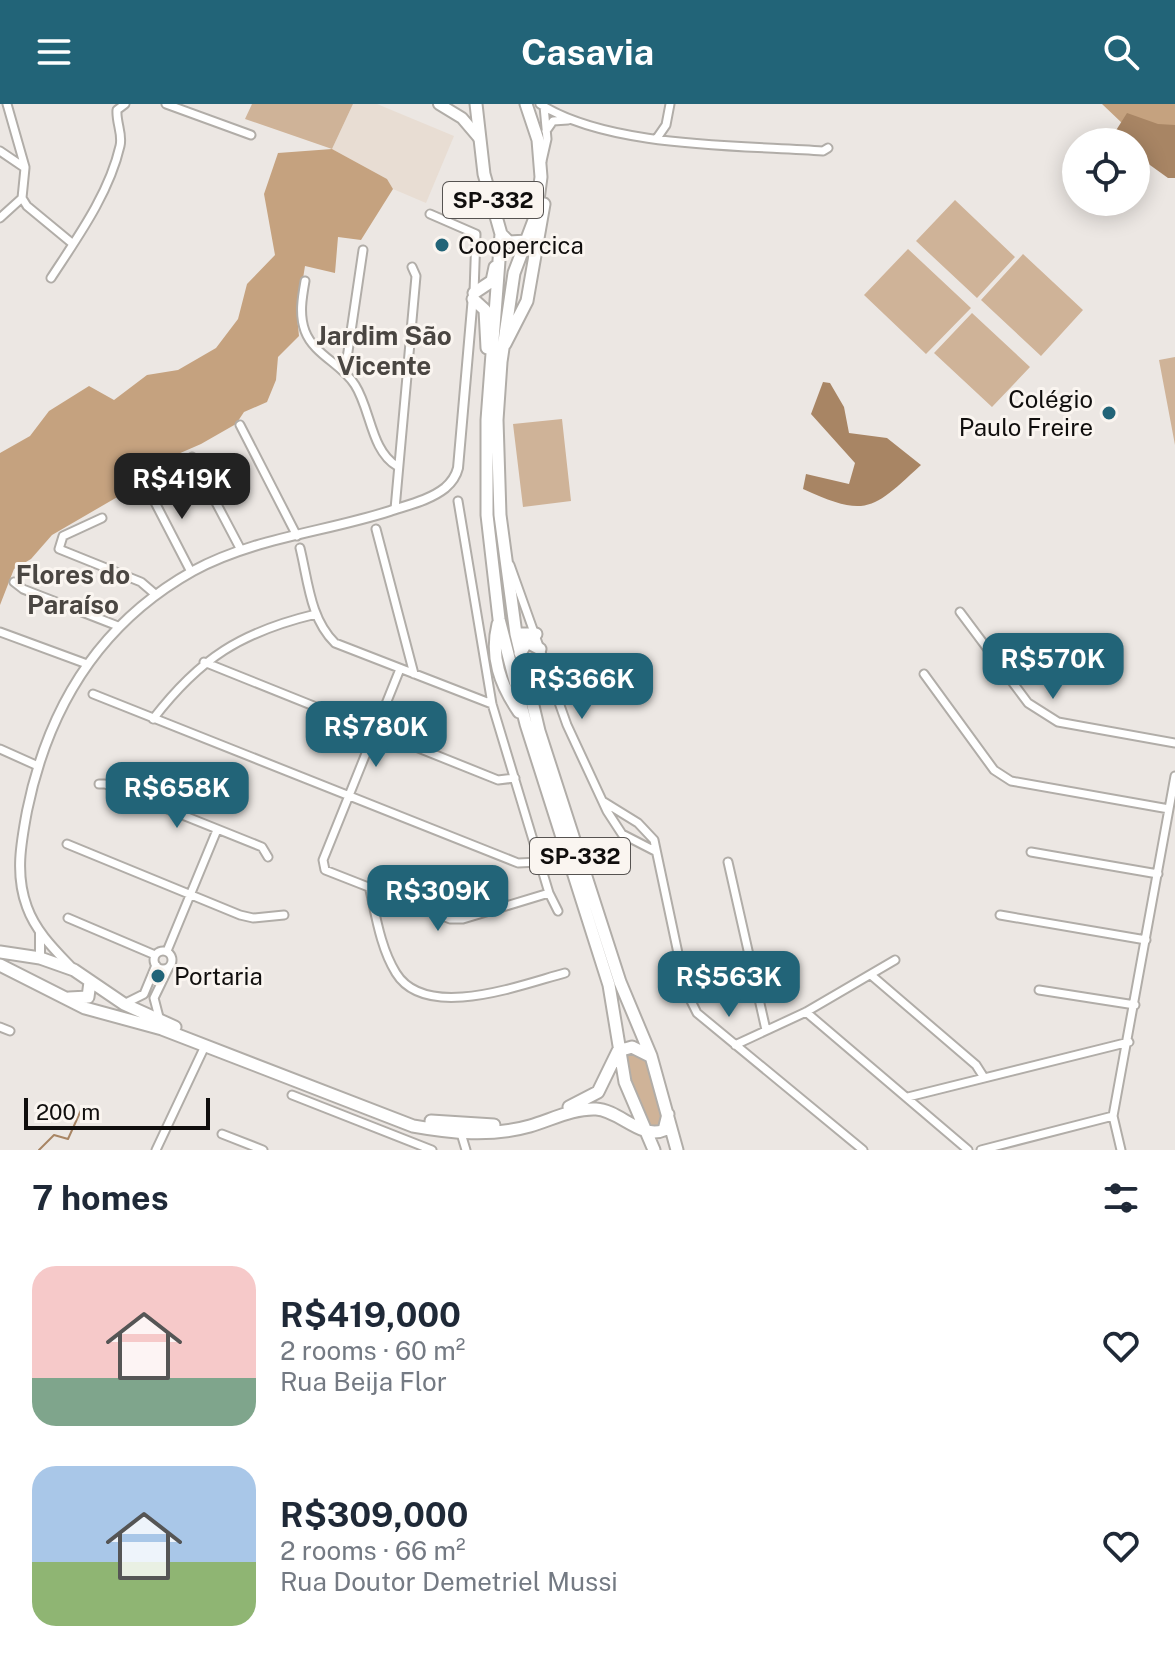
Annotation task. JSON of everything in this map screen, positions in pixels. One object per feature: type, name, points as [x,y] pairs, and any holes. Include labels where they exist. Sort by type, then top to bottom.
[{"type":"main road","points":[[440,104],[448,104]]},
{"type":"main road","points":[[440,104],[462,118],[479,138]]},
{"type":"main road","name":"SP-332","points":[[476,104],[484,174],[501,234],[487,420],[487,515],[498,615],[526,724],[609,985],[625,1082],[654,1150]]},
{"type":"main road","name":"SP-332","points":[[526,104],[542,163],[541,177],[536,215],[514,273],[502,348],[497,420],[505,555],[516,634],[539,731],[620,982],[651,1056],[677,1150]]},
{"type":"main road","points":[[502,348],[524,312],[533,278],[544,214],[541,177]]},
{"type":"main road","points":[[501,234],[509,242],[527,241]]},
{"type":"main road","points":[[492,361],[487,348],[485,310],[473,296],[492,281],[500,255]]},
{"type":"main road","points":[[493,572],[497,582],[510,586]]},
{"type":"main road","points":[[514,613],[498,615],[487,651],[491,667],[526,724]]},
{"type":"main road","points":[[516,634],[536,634]]},
{"type":"main road","points":[[520,653],[527,642],[540,649]]},
{"type":"main road","points":[[0,952],[40,958],[74,970],[124,1004],[160,1021],[382,1107],[460,1129],[510,1123],[586,1100],[605,1083],[618,1051],[632,1047],[651,1056]]},
{"type":"main road","points":[[36,984],[34,969],[40,958]]},
{"type":"main road","points":[[0,965],[95,1012],[162,1029],[413,1126],[502,1132],[588,1109],[619,1114],[644,1130],[664,1130],[668,1113]]},
{"type":"main road","points":[[65,997],[88,997],[90,982]]},
{"type":"main road","points":[[619,1114],[654,1150]]},
{"type":"street","points":[[0,218],[22,198],[25,168],[7,104]]},
{"type":"street","points":[[51,278],[102,192],[120,146],[117,110],[125,104]]},
{"type":"street","points":[[166,104],[251,135]]},
{"type":"street","points":[[657,138],[666,125],[670,104]]},
{"type":"street","points":[[542,105],[546,131],[542,163]]},
{"type":"street","points":[[542,105],[574,121],[624,137],[823,151],[828,148]]},
{"type":"street","points":[[546,131],[553,121],[574,121]]},
{"type":"street","points":[[0,151],[25,168]]},
{"type":"street","points":[[22,198],[73,244]]},
{"type":"street","points":[[74,970],[40,932],[27,908],[19,865],[38,766],[61,704],[87,664],[118,626],[155,594],[191,572],[241,550],[395,509],[446,488],[458,468],[476,234],[430,214]]},
{"type":"street","points":[[345,372],[363,250]]},
{"type":"street","points":[[395,509],[416,276],[412,267]]},
{"type":"street","points":[[305,281],[302,315],[308,337],[345,372],[367,406],[379,448],[397,466]]},
{"type":"street","points":[[240,425],[297,536]]},
{"type":"street","points":[[192,457],[241,550]]},
{"type":"street","points":[[146,485],[191,572]]},
{"type":"street","points":[[458,501],[487,651]]},
{"type":"street","points":[[102,518],[63,536],[59,549],[141,582],[155,594]]},
{"type":"street","points":[[376,529],[414,674]]},
{"type":"street","points":[[300,548],[316,614],[326,634],[335,643],[492,704]]},
{"type":"street","points":[[505,555],[567,725],[604,802],[622,834],[655,851]]},
{"type":"street","points":[[14,582],[23,589],[118,626]]},
{"type":"street","points":[[960,612],[1028,703],[1058,722],[1175,743]]},
{"type":"street","points":[[153,719],[188,676],[204,662],[251,635],[280,623],[316,614]]},
{"type":"street","points":[[0,632],[87,664]]},
{"type":"street","points":[[204,662],[498,780],[515,778]]},
{"type":"street","points":[[491,667],[492,704],[539,862],[558,911]]},
{"type":"street","points":[[400,669],[323,865],[333,876],[450,919],[463,919],[549,893]]},
{"type":"street","points":[[924,674],[994,770],[1011,781],[1169,809]]},
{"type":"street","points":[[93,694],[518,863],[539,862]]},
{"type":"street","points":[[0,749],[38,766]]},
{"type":"street","points":[[1121,1150],[1113,1116],[1129,1042],[1175,776]]},
{"type":"street","points":[[99,784],[262,847],[268,857]]},
{"type":"street","points":[[604,802],[654,840],[690,1003],[735,1045],[863,1150]]},
{"type":"street","points":[[622,834],[630,819]]},
{"type":"street","points":[[124,1004],[144,994],[155,960],[167,951],[217,830]]},
{"type":"street","points":[[67,844],[253,918],[284,915]]},
{"type":"street","points":[[1031,852],[1158,874]]},
{"type":"street","points":[[728,862],[766,1030]]},
{"type":"street","points":[[370,890],[378,926],[396,973],[417,992],[464,998],[565,973]]},
{"type":"street","points":[[1000,915],[1146,940]]},
{"type":"street","points":[[68,918],[155,960],[160,968],[169,967]]},
{"type":"street","points":[[40,932],[40,958]]},
{"type":"street","points":[[160,1021],[154,998],[173,959],[167,951]]},
{"type":"street","points":[[735,1045],[806,1012],[895,960]]},
{"type":"street","points":[[871,975],[976,1065],[983,1076]]},
{"type":"street","points":[[1039,990],[1135,1005]]},
{"type":"street","points":[[144,994],[154,998]]},
{"type":"street","points":[[806,1012],[968,1150]]},
{"type":"street","points":[[0,1027],[10,1031]]},
{"type":"street","points":[[908,1097],[1129,1042]]},
{"type":"street","points":[[156,1150],[205,1046]]},
{"type":"street","points":[[292,1095],[432,1150]]},
{"type":"street","points":[[981,1150],[1113,1116]]},
{"type":"street","points":[[460,1129],[466,1150]]},
{"type":"street","points":[[222,1134],[263,1150]]},
{"type":"shaded area","points":[[252,104],[353,104],[332,149],[245,119]]},
{"type":"shaded area","points":[[353,104],[377,104],[454,136],[426,203],[393,189],[387,179],[332,149]]},
{"type":"shaded area","points":[[1102,104],[1175,104],[1175,138],[1150,131],[1150,128],[1122,123]]},
{"type":"shaded area","points":[[1127,113],[1158,124],[1175,125],[1175,178],[1168,178],[1150,165],[1150,128],[1118,128]]},
{"type":"shaded area","points":[[332,149],[387,179],[393,189],[361,240],[338,237],[335,273],[305,266],[297,316],[299,336],[278,357],[276,380],[267,402],[244,412],[236,424],[201,444],[155,464],[138,485],[52,535],[31,559],[14,569],[0,605],[0,453],[30,436],[49,411],[89,386],[114,400],[147,375],[178,370],[216,348],[238,319],[247,284],[275,255],[264,194],[278,153]]},
{"type":"shaded area","points":[[955,200],[1015,257],[977,298],[916,241]]},
{"type":"shaded area","points":[[908,249],[971,308],[926,354],[864,295]]},
{"type":"shaded area","points":[[1023,254],[1083,310],[1041,356],[981,300]]},
{"type":"shaded area","points":[[972,313],[1030,367],[992,407],[934,353]]},
{"type":"shaded area","points":[[1175,357],[1175,445],[1159,360]]},
{"type":"shaded area","points":[[823,382],[830,383],[844,407],[849,433],[887,438],[921,465],[891,492],[868,505],[842,504],[803,489],[806,474],[849,484],[855,463],[811,414]]},
{"type":"shaded area","points":[[562,419],[571,501],[523,507],[513,424]]},
{"type":"shaded area","points":[[628,1051],[643,1053],[663,1117],[663,1124],[655,1129],[648,1125],[628,1073],[623,1055]]},
{"type":"waterway","points":[[39,1150],[54,1135],[68,1139],[82,1108]]},
{"type":"place","name":"Coopercica","points":[[442,245]]},
{"type":"place","name":"Colégio Paulo Freire","points":[[1109,413]]},
{"type":"place","name":"Portaria","points":[[158,976]]},
{"type":"district","name":"Jardim São Vicente","points":[[384,350]]},
{"type":"district","name":"Flores do Paraíso","points":[[73,589]]}]
